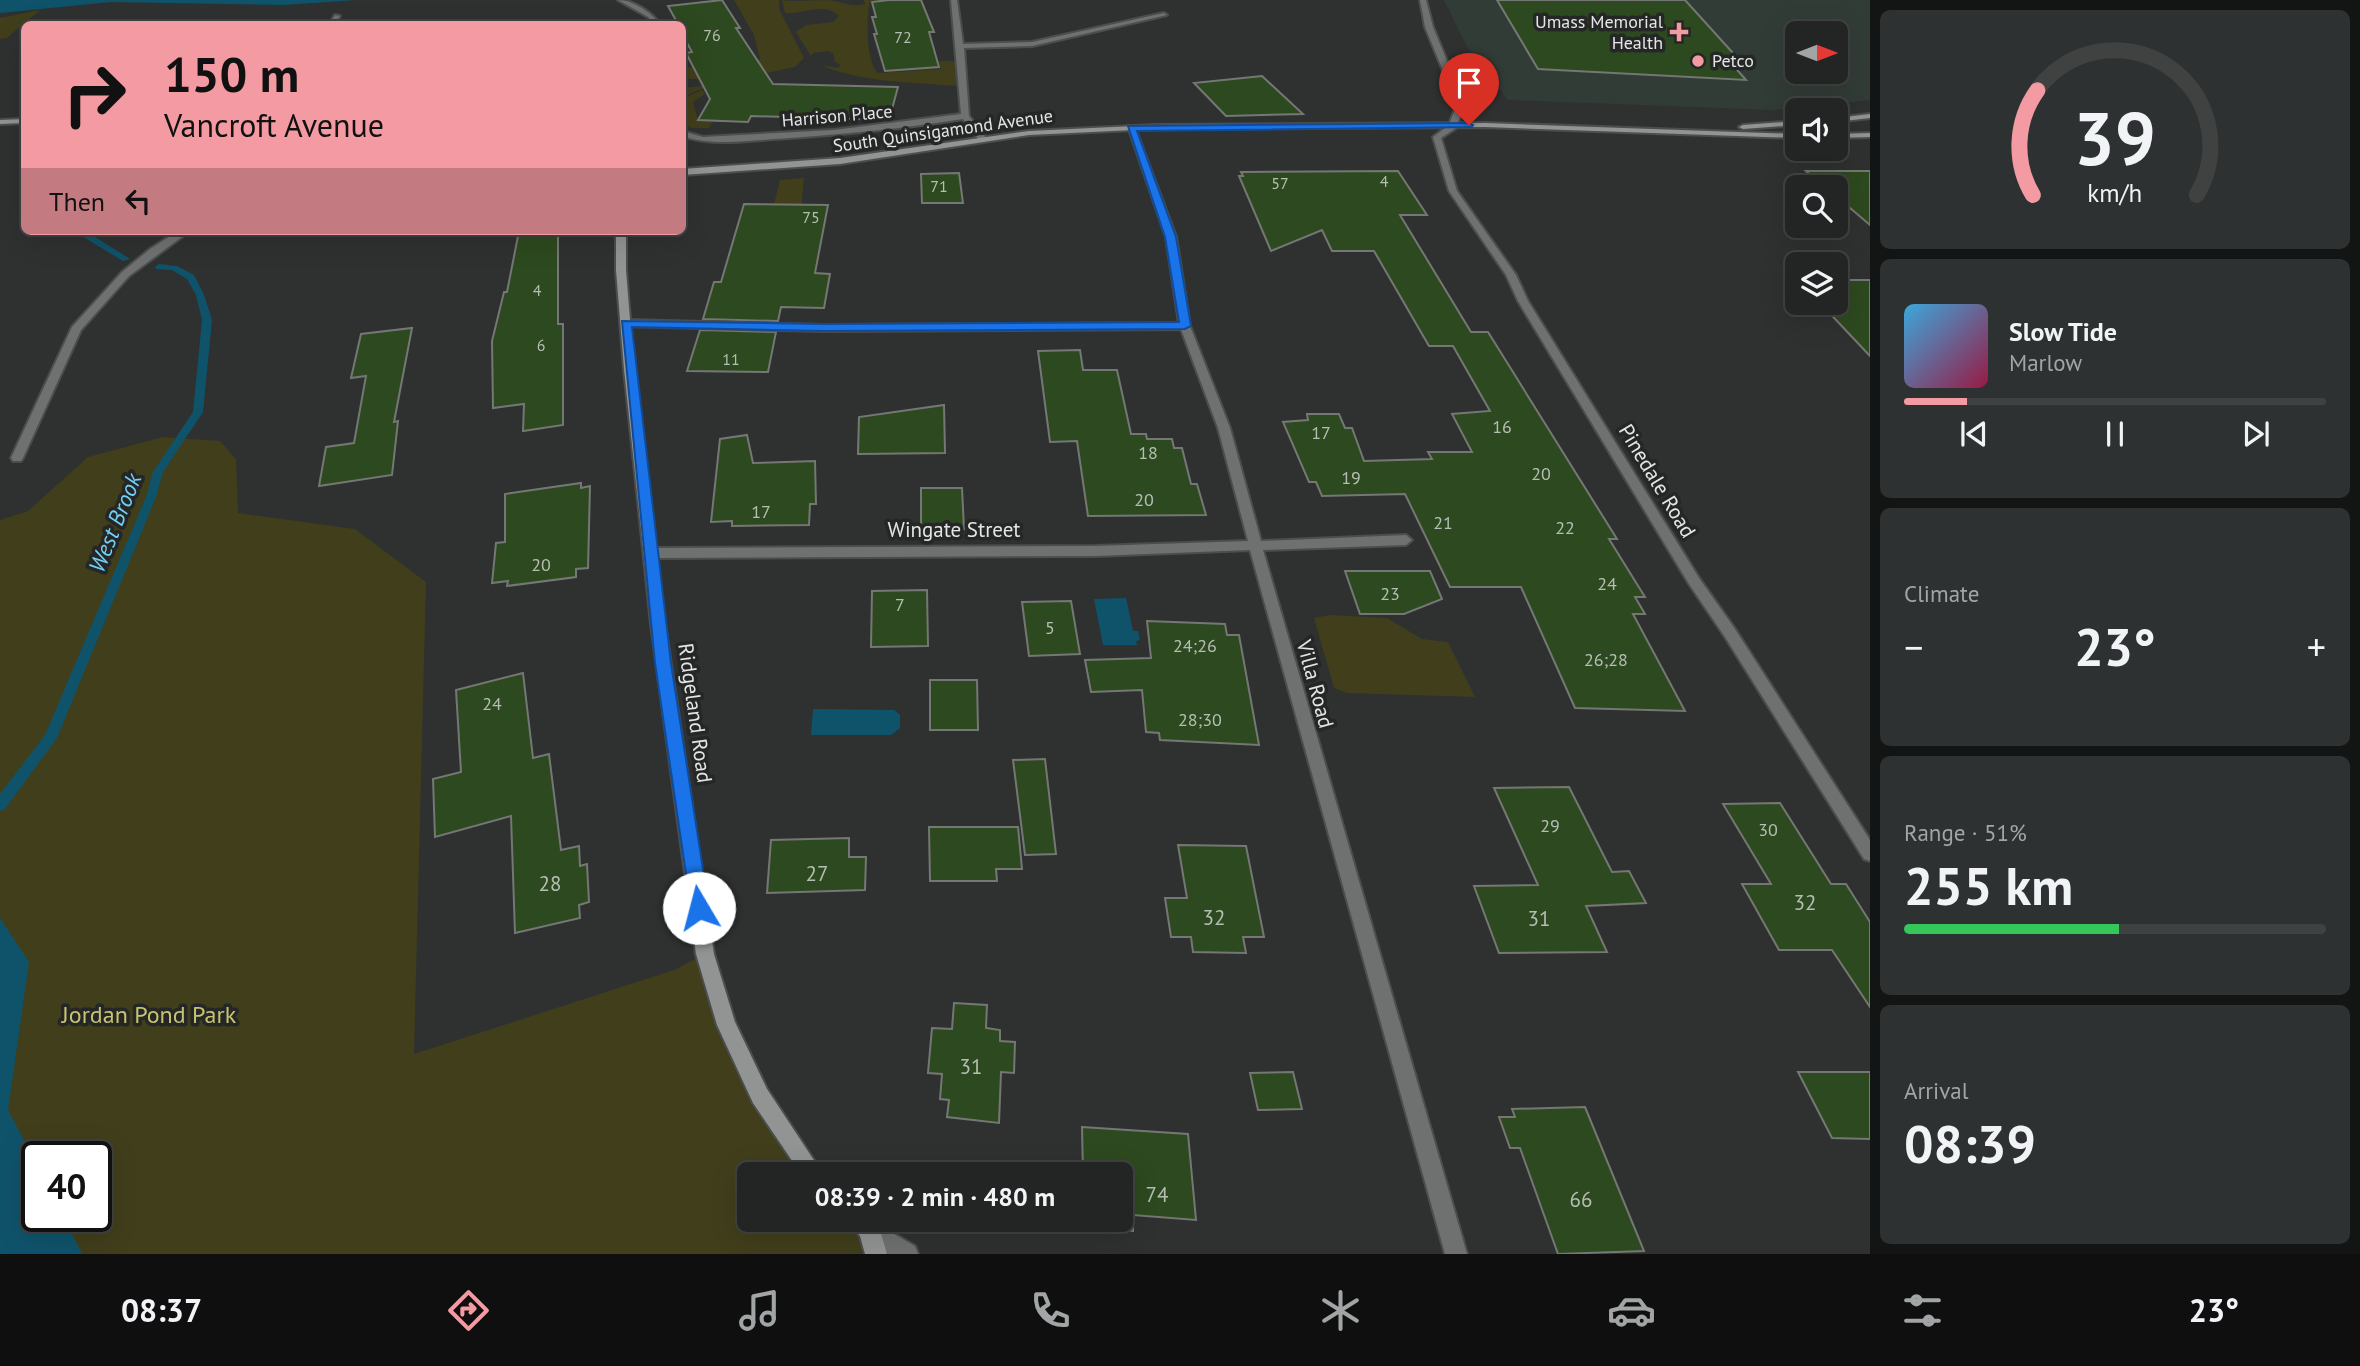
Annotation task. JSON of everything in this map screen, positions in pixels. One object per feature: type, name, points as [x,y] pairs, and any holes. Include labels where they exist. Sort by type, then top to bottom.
[{"type":"main road","points":[[1848,119],[1870,116]]},
{"type":"main road","points":[[0,122],[21,121]]},
{"type":"main road","name":"South Quinsigamond Avenue","points":[[1711,131],[1785,124]]},
{"type":"main road","name":"South Quinsigamond Avenue","points":[[686,172],[840,161],[982,138],[1053,131],[1131,128],[1452,126],[1711,131],[1785,135]]},
{"type":"main road","points":[[1848,136],[1870,135]]},
{"type":"main road","name":"Ridgeland Road","points":[[621,235],[621,270],[635,421],[669,712],[705,954],[726,1025],[760,1096],[805,1162]]},
{"type":"main road","points":[[867,1232],[876,1254]]},
{"type":"street","points":[[621,0],[654,21]]},
{"type":"street","points":[[954,0],[965,116],[982,138]]},
{"type":"street","points":[[1423,0],[1429,27],[1450,78],[1459,110],[1452,126]]},
{"type":"street","points":[[960,46],[1032,44],[1164,15]]},
{"type":"street","points":[[334,21],[337,16]]},
{"type":"street","name":"Harrison Place","points":[[686,134],[702,139],[838,134],[891,129],[965,116]]},
{"type":"street","name":"Pinedale Road","points":[[1452,126],[1437,137],[1453,191],[1511,275],[1523,301],[1693,581],[1730,633],[1870,855]]},
{"type":"street","name":"Villa Road","points":[[1131,128],[1171,237],[1185,326],[1224,428],[1456,1254]]},
{"type":"street","points":[[17,458],[76,329],[84,318],[118,279],[179,235]]},
{"type":"street","points":[[626,323],[823,328],[1185,326]]},
{"type":"street","name":"Wingate Street","points":[[652,553],[1095,551],[1406,540]]},
{"type":"street","points":[[874,1232],[907,1254]]},
{"type":"shaded area","points":[[1444,0],[1870,0],[1870,100],[1848,102],[1848,98],[1785,98],[1785,109],[1773,110],[1508,100],[1468,49]]},
{"type":"green space","points":[[734,0],[779,0],[779,9],[804,58],[795,67],[710,85],[686,96],[686,88],[703,86],[701,79],[686,79],[686,68],[755,63],[760,59],[754,35]]},
{"type":"green space","points":[[782,0],[827,0],[855,5],[865,4],[864,0],[887,0],[870,1],[869,8],[869,50],[878,73],[941,69],[939,61],[957,61],[956,86],[870,78],[821,65],[837,68],[841,65],[835,62],[833,53],[828,51],[813,53],[811,56],[796,32],[806,25],[833,22],[839,16],[827,9],[785,13]]},
{"type":"green space","points":[[40,10],[27,21],[21,21],[21,26],[7,38],[0,39],[0,18]]},
{"type":"green space","points":[[702,90],[705,94],[693,102],[698,120],[713,120],[709,128],[691,128],[686,125],[686,97]]},
{"type":"green space","points":[[804,178],[801,213],[782,220],[785,204],[774,204],[780,180]]},
{"type":"green space","name":"Jordan Pond Park","points":[[163,437],[220,441],[236,459],[238,513],[355,529],[426,582],[414,1054],[674,970],[705,954],[726,1025],[804,1162],[737,1162],[737,1232],[870,1232],[875,1254],[0,1254],[0,520],[28,511],[88,457]]},
{"type":"green space","points":[[1330,615],[1387,618],[1422,639],[1448,642],[1475,697],[1347,693],[1334,688],[1314,618]]},
{"type":"water","points":[[0,0],[356,0],[284,5],[111,2],[0,13]]},
{"type":"water","points":[[1126,598],[1133,631],[1138,631],[1140,640],[1136,641],[1137,645],[1103,645],[1094,599]]},
{"type":"water","points":[[813,709],[894,710],[900,715],[900,728],[891,735],[811,735]]},
{"type":"water","points":[[0,918],[29,962],[8,1110],[24,1141],[21,1141],[21,1232],[71,1232],[82,1254],[0,1254]]},
{"type":"building","points":[[722,0],[740,28],[736,28],[773,84],[898,87],[889,120],[751,116],[748,122],[698,120],[710,99],[686,53],[692,52],[686,41],[686,21],[676,21],[668,6]]},
{"type":"building","points":[[921,0],[934,32],[929,32],[939,67],[885,71],[874,34],[877,34],[872,17],[876,17],[872,2]]},
{"type":"building","points":[[1497,0],[1685,0],[1742,63],[1732,64],[1746,80],[1538,69]]},
{"type":"building","points":[[1262,76],[1303,114],[1226,116],[1194,83]]},
{"type":"building","points":[[1398,171],[1427,215],[1400,215],[1471,332],[1488,332],[1617,539],[1609,539],[1645,597],[1635,597],[1645,614],[1633,614],[1685,711],[1575,708],[1521,587],[1450,587],[1405,494],[1322,496],[1316,482],[1309,482],[1283,422],[1308,420],[1307,414],[1339,414],[1345,428],[1352,428],[1364,461],[1432,459],[1428,452],[1472,452],[1452,414],[1490,411],[1453,346],[1429,346],[1374,251],[1332,251],[1322,230],[1271,251],[1239,176],[1243,176],[1241,172]]},
{"type":"building","points":[[1806,171],[1870,171],[1870,225],[1848,206],[1848,175],[1811,175]]},
{"type":"building","points":[[959,173],[963,203],[922,203],[921,174]]},
{"type":"building","points":[[744,204],[828,205],[815,273],[830,274],[824,308],[781,307],[778,321],[703,319],[714,282],[721,282]]},
{"type":"building","points":[[518,235],[558,235],[558,324],[563,324],[563,425],[523,431],[524,404],[493,408],[492,341],[504,292],[507,292]]},
{"type":"building","points":[[1848,280],[1870,280],[1870,356],[1831,315],[1848,315]]},
{"type":"building","points":[[412,328],[394,422],[398,421],[392,475],[319,486],[326,447],[354,443],[366,376],[351,378],[361,334]]},
{"type":"building","points":[[700,330],[776,332],[768,372],[687,371]]},
{"type":"building","points":[[1080,350],[1083,370],[1117,370],[1131,434],[1146,434],[1147,439],[1172,439],[1174,448],[1182,448],[1191,484],[1197,484],[1206,515],[1088,516],[1077,441],[1050,442],[1038,351]]},
{"type":"building","points":[[944,405],[945,453],[858,454],[859,417]]},
{"type":"building","points":[[747,435],[753,463],[815,461],[816,504],[810,504],[809,525],[732,526],[732,521],[711,522],[720,439]]},
{"type":"building","points":[[581,483],[581,488],[590,486],[588,568],[576,569],[576,577],[507,586],[508,581],[492,583],[496,543],[505,542],[505,494]]},
{"type":"building","points":[[921,488],[962,488],[964,529],[921,530]]},
{"type":"building","points":[[1345,571],[1430,571],[1442,599],[1404,614],[1360,614]]},
{"type":"building","points":[[927,590],[928,646],[871,647],[872,591]]},
{"type":"building","points":[[1071,601],[1080,654],[1029,656],[1022,602]]},
{"type":"building","points":[[1147,621],[1225,624],[1227,635],[1239,635],[1259,745],[1160,740],[1159,733],[1146,732],[1142,690],[1091,692],[1085,660],[1151,658]]},
{"type":"building","points":[[523,673],[533,758],[549,754],[561,850],[579,846],[580,866],[587,864],[589,902],[579,905],[580,918],[515,933],[511,816],[435,837],[433,779],[461,772],[456,690]]},
{"type":"building","points":[[930,680],[977,680],[978,730],[930,730]]},
{"type":"building","points":[[1045,759],[1056,854],[1025,855],[1013,760]]},
{"type":"building","points":[[1569,787],[1612,872],[1629,871],[1646,903],[1586,906],[1607,952],[1499,953],[1474,886],[1538,885],[1494,788]]},
{"type":"building","points":[[1780,803],[1831,884],[1846,884],[1870,922],[1870,1007],[1832,950],[1779,950],[1742,884],[1771,884],[1723,804]]},
{"type":"building","points":[[929,827],[1018,827],[1022,869],[996,869],[997,881],[930,881]]},
{"type":"building","points":[[849,838],[849,857],[866,857],[865,890],[767,893],[771,840]]},
{"type":"building","points":[[1178,845],[1246,846],[1264,937],[1243,937],[1246,953],[1193,952],[1191,937],[1171,937],[1165,898],[1187,898]]},
{"type":"building","points":[[954,1003],[987,1005],[986,1028],[1000,1030],[1000,1041],[1015,1042],[1014,1073],[1001,1072],[999,1123],[947,1117],[949,1100],[940,1099],[942,1074],[928,1073],[932,1028],[952,1029]]},
{"type":"building","points":[[1293,1072],[1302,1109],[1258,1110],[1250,1073]]},
{"type":"building","points":[[1798,1072],[1870,1072],[1870,1139],[1832,1138]]},
{"type":"building","points":[[1585,1107],[1644,1251],[1558,1254],[1520,1148],[1510,1148],[1499,1117],[1515,1117],[1512,1109]]},
{"type":"building","points":[[1082,1127],[1188,1134],[1196,1220],[1133,1215],[1133,1162],[1083,1162]]},
{"type":"waterway","name":"West Brook","points":[[88,235],[126,259]]},
{"type":"waterway","name":"West Brook","points":[[0,805],[50,738],[151,497],[158,472],[198,412],[207,320],[200,295],[191,277],[174,268],[159,267]]},
{"type":"place","name":"Umass Memorial Health","points":[[1679,32]]},
{"type":"place","name":"Petco","points":[[1698,61]]},
{"type":"route","points":[[699,908],[658,624],[626,323],[823,328],[1185,326],[1171,237],[1131,128],[1469,125]]}]
